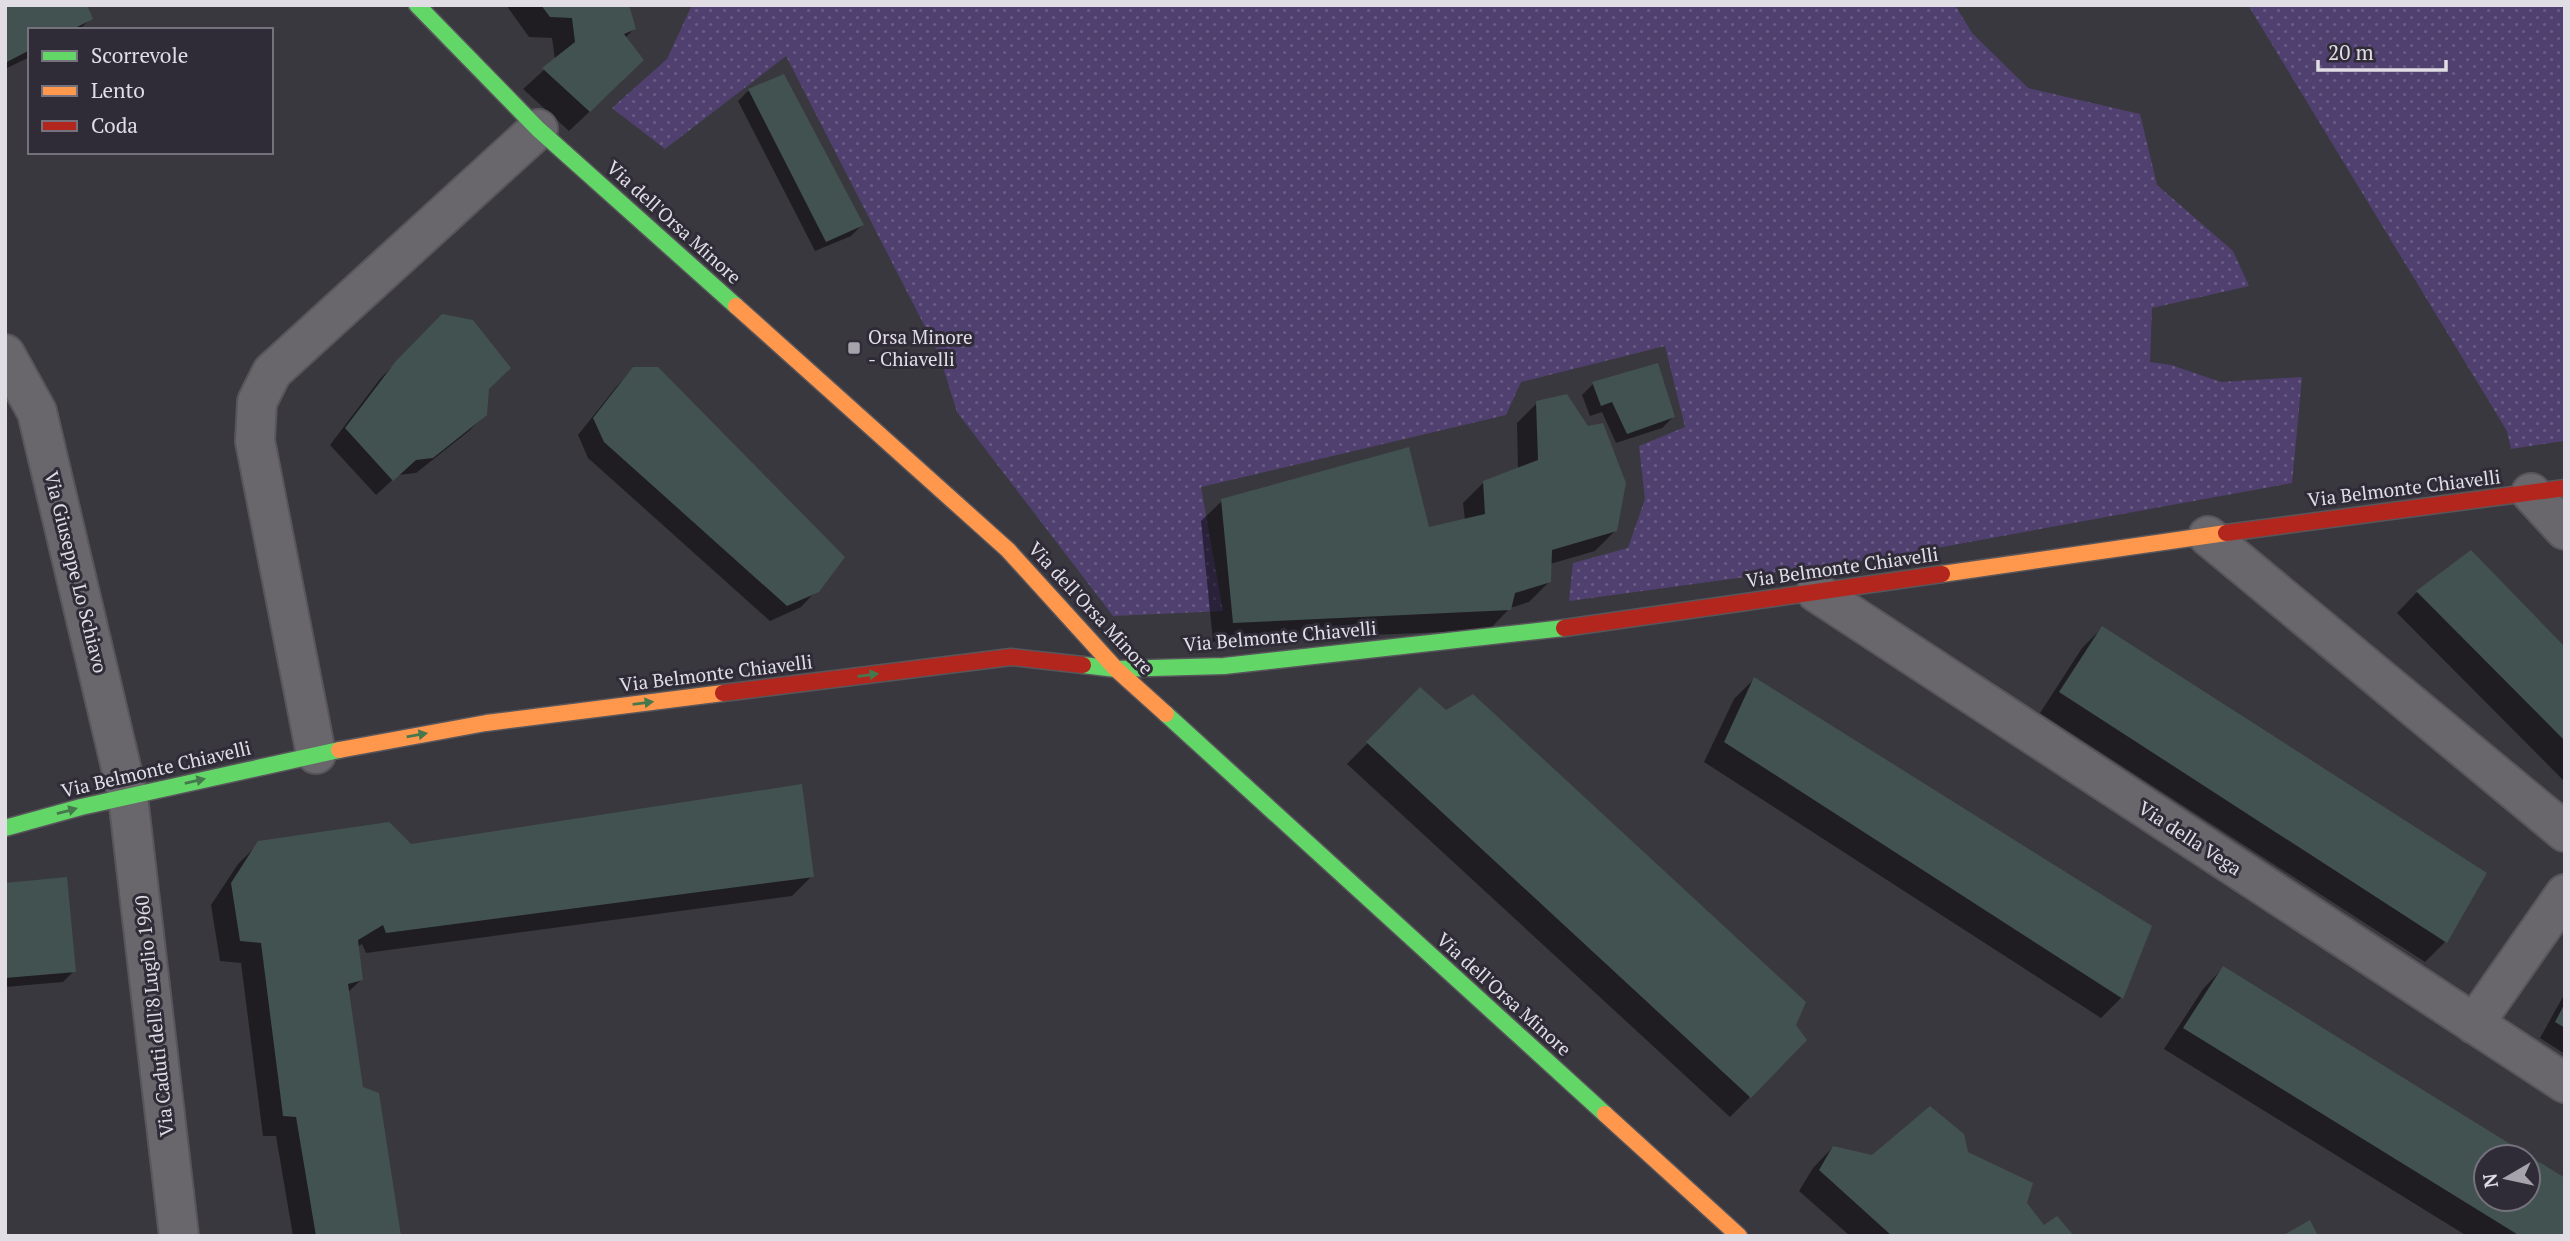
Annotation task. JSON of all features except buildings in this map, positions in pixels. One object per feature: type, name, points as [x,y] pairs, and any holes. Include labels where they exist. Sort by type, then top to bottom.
[{"type":"street","name":"Via dell'Orsa Minore","points":[[416,5],[538,129],[1008,550],[1116,668],[1739,1236]]},
{"type":"street","points":[[316,754],[255,441],[257,402],[272,372],[538,129]]},
{"type":"street","name":"Via Giuseppe Lo Schiavo","points":[[5,354],[37,412],[128,797]]},
{"type":"street","points":[[2548,490],[2565,530]]},
{"type":"street","name":"Via Belmonte Chiavelli","points":[[5,828],[316,754],[485,723],[1011,657],[1116,668],[1224,666],[1591,625],[2362,513],[2548,490]]},
{"type":"street","points":[[2208,536],[2565,832]]},
{"type":"street","name":"Via della Vega","points":[[1816,592],[2565,1083]]},
{"type":"street","name":"Via Caduti dell'8 Luglio 1960","points":[[128,797],[179,1236]]},
{"type":"street","points":[[2474,1024],[2565,894]]},
{"type":"shaded area","points":[[692,5],[1955,5],[1972,33],[2028,88],[2140,114],[2157,185],[2233,251],[2249,286],[2152,308],[2150,362],[2171,365],[2221,382],[2302,377],[2292,483],[1876,559],[1569,601],[1573,563],[1628,548],[1645,499],[1639,446],[1685,427],[1665,346],[1521,382],[1506,415],[1201,487],[1223,611],[1113,616],[957,412],[939,354],[786,56],[665,149],[612,108],[667,59]]},
{"type":"shaded area","points":[[2248,5],[2565,5],[2564,441],[2511,449],[2507,431]]},
{"type":"traffic: fast","points":[[417,5],[538,129],[736,306]]},
{"type":"traffic: fast","points":[[1083,665],[1116,669],[1224,666],[1564,628]]},
{"type":"traffic: fast","points":[[1166,714],[1605,1114]]},
{"type":"traffic: fast","points":[[5,828],[81,807],[339,750]]},
{"type":"traffic: slow","points":[[736,306],[1008,550],[1116,669],[1166,714]]},
{"type":"traffic: slow","points":[[1942,574],[2226,533]]},
{"type":"traffic: slow","points":[[339,750],[486,723],[723,693]]},
{"type":"traffic: slow","points":[[1605,1114],[1739,1236]]},
{"type":"traffic: jam","points":[[2226,533],[2565,488]]},
{"type":"traffic: jam","points":[[1564,628],[1942,574]]},
{"type":"traffic: jam","points":[[723,693],[1011,657],[1083,665]]},
{"type":"place","name":"Orsa Minore - Chiavelli","points":[[854,348]]}]
